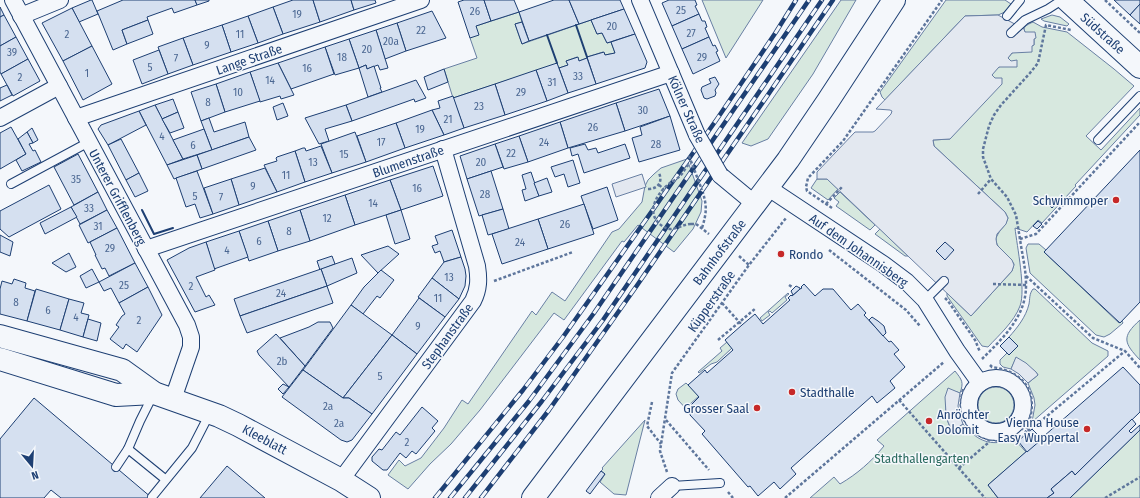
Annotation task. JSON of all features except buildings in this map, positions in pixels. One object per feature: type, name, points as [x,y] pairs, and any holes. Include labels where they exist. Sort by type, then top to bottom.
[{"type":"main road","name":"Bahnhofstraße","points":[[534,498],[788,160],[824,108],[894,0]]},
{"type":"main road","name":"Südstraße","points":[[1066,0],[1140,66]]},
{"type":"main road","name":"Kleeblatt","points":[[0,336],[122,370],[164,396],[238,425],[341,480],[369,498]]},
{"type":"main road","name":"Kleeblatt","points":[[0,359],[116,395],[164,396]]},
{"type":"street","name":"Unterer Grifflenberg","points":[[13,0],[187,325],[191,337],[191,347],[164,396]]},
{"type":"street","points":[[21,16],[60,0]]},
{"type":"street","name":"Lange Straße","points":[[76,118],[421,0]]},
{"type":"street","name":"Kölner Straße","points":[[640,0],[697,136],[720,175],[761,196]]},
{"type":"street","name":"Blumenstraße","points":[[146,249],[671,73]]},
{"type":"street","points":[[0,118],[59,86]]},
{"type":"street","name":"Stephanstraße","points":[[341,480],[473,301],[477,293],[479,278],[478,266],[443,149]]},
{"type":"street","name":"Auf dem Johannisberg","points":[[761,196],[795,205],[883,264],[907,282],[930,295],[957,351],[976,364],[980,383]]},
{"type":"street","points":[[988,379],[1006,379],[1013,384],[1019,390],[1023,398],[1021,428],[1000,431],[990,436],[976,423],[971,415],[969,406],[970,397],[974,389],[980,383],[988,379]]},
{"type":"street","points":[[659,498],[672,486]]},
{"type":"lane","points":[[1007,16],[1020,0]]},
{"type":"lane","points":[[1011,33],[1025,20],[1048,9],[1062,0]]},
{"type":"lane","points":[[1098,140],[1140,96]]},
{"type":"lane","points":[[11,184],[89,142]]},
{"type":"lane","points":[[930,295],[944,281]]},
{"type":"lane","points":[[116,467],[128,449],[140,421],[164,396]]},
{"type":"lane","points":[[152,497],[165,479],[192,448],[210,413]]},
{"type":"lane","points":[[128,449],[165,479]]},
{"type":"lane","points":[[672,486],[720,483]]},
{"type":"path","points":[[832,208],[807,191],[806,187],[808,178],[843,141],[942,0]]},
{"type":"path","points":[[1104,0],[1140,33]]},
{"type":"path","points":[[976,364],[1010,371],[1023,380],[1029,389],[1032,401],[1031,414],[1016,438],[1003,440],[990,436],[980,436],[973,431],[961,415],[961,400],[965,383],[961,377],[1006,334],[1019,316],[1025,300],[1026,276],[1016,215],[1007,198],[992,179],[983,157],[982,149],[988,126],[994,115],[1038,63],[1046,25],[1073,31],[1085,17]]},
{"type":"path","points":[[1020,238],[1036,234],[1140,122]]},
{"type":"path","points":[[688,154],[706,202],[705,217],[702,228]]},
{"type":"path","points":[[691,164],[687,166],[682,174],[664,189],[655,201],[653,208],[655,219],[660,226],[673,229],[691,224]]},
{"type":"path","points":[[648,188],[656,188],[659,185],[659,173]]},
{"type":"path","points":[[978,194],[992,179]]},
{"type":"path","points":[[659,185],[664,189]]},
{"type":"path","points":[[826,204],[842,187]]},
{"type":"path","name":"Küpperstraße","points":[[672,486],[660,451],[672,373],[749,265],[795,205]]},
{"type":"path","points":[[784,220],[790,224]]},
{"type":"path","points":[[825,247],[906,310],[925,332]]},
{"type":"path","points":[[478,286],[573,252]]},
{"type":"path","points":[[1026,276],[1093,338],[1126,351],[1140,368]]},
{"type":"path","points":[[993,284],[1026,285]]},
{"type":"path","points":[[930,295],[948,301],[975,340],[976,364]]},
{"type":"path","points":[[722,304],[742,325]]},
{"type":"path","points":[[718,340],[756,308]]},
{"type":"path","points":[[785,498],[957,351]]},
{"type":"path","points":[[1021,428],[1034,426],[1126,351]]},
{"type":"path","points":[[899,400],[985,498]]},
{"type":"path","points":[[652,402],[647,426],[661,444]]},
{"type":"path","points":[[665,419],[733,498]]},
{"type":"path","points":[[959,468],[988,443],[990,436]]},
{"type":"path","points":[[1105,498],[1140,477]]},
{"type":"green space","points":[[702,0],[763,0],[726,58]]},
{"type":"green space","points":[[841,0],[856,0],[813,74],[768,139],[751,146],[742,143]]},
{"type":"green space","points":[[946,0],[1005,0],[1011,4],[1005,12],[998,15],[965,16],[885,100],[880,92]]},
{"type":"green space","points":[[519,12],[522,22],[515,24],[522,44],[591,20],[597,34],[602,33],[607,43],[611,42],[615,53],[605,55],[603,52],[579,61],[577,57],[566,61],[568,65],[559,68],[557,64],[453,98],[444,69],[477,58],[470,38],[476,26]]},
{"type":"green space","points":[[1052,15],[1060,17],[1069,24],[1067,26],[1041,19]]},
{"type":"green space","points":[[1033,22],[1042,27],[1067,32],[1134,86],[1086,136],[1101,150],[1140,108],[1140,115],[1042,223],[1038,220],[1027,232],[1015,228],[1022,279],[1022,299],[1017,312],[1010,323],[988,347],[982,346],[947,296],[947,293],[971,316],[1012,271],[1014,264],[996,242],[998,234],[1008,218],[1005,212],[934,146],[933,140],[950,139],[995,78],[991,75],[999,67],[1011,61],[1008,58],[1012,53],[1034,45],[1034,39],[1024,31],[1025,26]]},
{"type":"green space","points":[[687,159],[702,201],[701,212],[693,229],[674,252],[638,225],[624,242],[622,241],[564,320],[554,313],[480,410],[451,444],[430,464],[408,489],[388,475],[399,460],[405,466],[421,458],[444,428],[462,400],[468,404],[532,311],[536,315],[552,292],[565,301],[612,232],[619,229],[642,202],[645,186],[648,180],[661,168]]},
{"type":"green space","points":[[817,179],[827,179],[838,189],[828,200],[811,188]]},
{"type":"green space","points":[[840,192],[875,225],[870,230],[836,206],[839,202],[834,198]]},
{"type":"green space","points":[[880,229],[908,256],[905,256],[875,234]]},
{"type":"green space","points":[[1028,244],[1039,244],[1046,250],[1044,252],[1119,323],[1122,321],[1123,323],[1104,337],[1096,335],[1030,273],[1026,248]]},
{"type":"green space","points":[[1033,289],[1035,289],[1092,343],[1108,351],[1108,356],[1032,422],[1035,405],[1028,383],[1038,375],[1016,358],[1011,369],[1003,367],[1000,364],[1000,360],[1007,353],[1009,355],[1018,346],[1009,337],[1026,313]]},
{"type":"green space","points":[[788,293],[789,294],[785,297],[787,300],[772,313],[770,311],[768,312],[770,315],[762,321],[760,318]]},
{"type":"green space","points":[[1140,320],[1140,360],[1128,344],[1127,336]]},
{"type":"green space","points":[[727,342],[732,348],[717,362],[711,364],[699,373],[698,372],[722,351],[720,348]]},
{"type":"green space","name":"Stadthallengarten","points":[[955,371],[961,379],[962,386],[960,393],[948,389],[946,415],[952,431],[963,424],[971,433],[980,439],[996,443],[1014,441],[1026,452],[988,485],[998,498],[810,498],[834,477],[840,484],[864,467],[884,446],[877,440]]},
{"type":"green space","points":[[686,383],[699,396],[689,405],[689,412],[678,400],[676,394],[678,389]]},
{"type":"green space","points":[[1000,387],[1009,392],[1013,398],[1013,412],[1009,418],[1000,423],[992,423],[983,418],[979,412],[978,401],[983,392],[989,388]]},
{"type":"green space","points":[[645,420],[626,495],[614,494],[600,482],[605,474],[601,471],[603,469],[602,468]]},
{"type":"green space","points":[[1140,430],[1140,498],[1070,498]]},
{"type":"shaded area","points":[[998,15],[1024,29],[1025,32],[1035,32],[1036,38],[1034,39],[1034,45],[1032,46],[1032,52],[1012,53],[1008,58],[1011,61],[1017,60],[1017,67],[999,67],[992,75],[995,78],[1002,78],[1002,84],[950,139],[933,140],[934,146],[1005,212],[1008,218],[1006,224],[997,234],[996,239],[997,245],[1012,260],[1014,265],[1012,271],[971,316],[827,179],[817,179],[817,172],[855,132],[875,131],[892,111],[876,109],[965,16]]},
{"type":"shaded area","points":[[642,174],[646,187],[616,197],[612,184]]},
{"type":"shaded area","points":[[1016,357],[1026,363],[1038,375],[1028,383],[1019,374],[1011,369]]},
{"type":"shaded area","points":[[948,388],[960,393],[958,406],[963,424],[952,431],[946,414],[945,397]]},
{"type":"railway","points":[[435,498],[523,390],[563,337],[717,119],[796,0]]},
{"type":"railway","points":[[450,498],[529,401],[594,313],[809,0]]},
{"type":"railway","points":[[465,498],[542,401],[603,320],[822,0]]},
{"type":"railway","points":[[481,498],[549,410],[638,284],[833,0]]},
{"type":"wall","points":[[576,25],[587,57]]},
{"type":"wall","points":[[547,35],[557,63]]},
{"type":"wall","points":[[142,210],[154,234],[173,228]]},
{"type":"place","name":"Schwimmoper","points":[[1116,200]]},
{"type":"place","name":"Rondo","points":[[781,254]]},
{"type":"place","name":"Stadthalle","points":[[792,392]]},
{"type":"place","name":"Grosser Saal","points":[[757,408]]},
{"type":"place","name":"Anröchter Dolomit","points":[[929,421]]},
{"type":"place","name":"Vienna House Easy Wuppertal","points":[[1087,429]]}]
